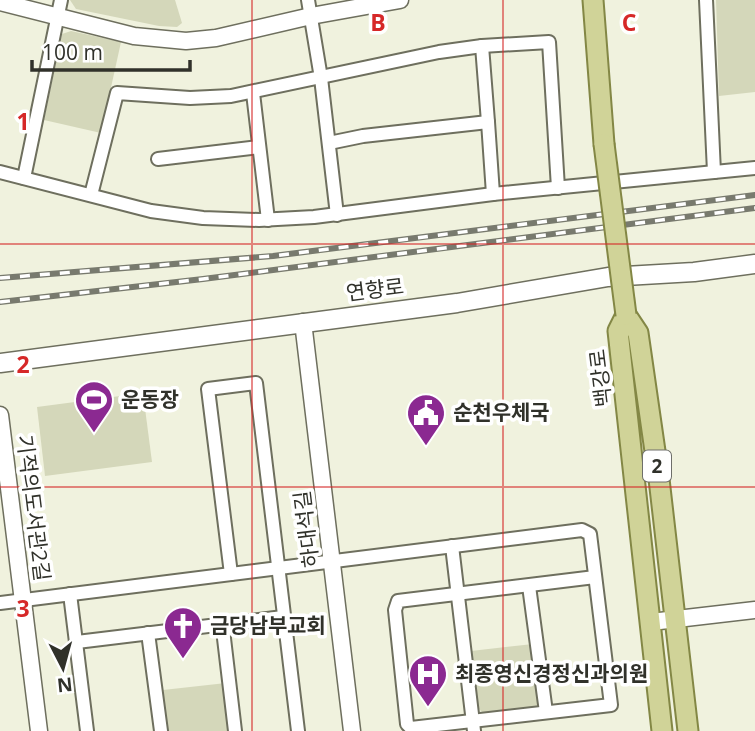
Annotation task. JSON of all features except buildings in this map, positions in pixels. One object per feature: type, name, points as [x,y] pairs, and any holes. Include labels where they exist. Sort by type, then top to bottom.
[{"type":"main road","name":"2","points":[[593,0],[604,144],[625,316]]},
{"type":"main road","name":"연향로","points":[[0,363],[457,303],[608,277],[694,272],[755,264]]},
{"type":"main road","name":"백강로","points":[[663,731],[618,331],[625,316],[638,332],[659,479],[688,731]]},
{"type":"street","points":[[0,2],[59,8],[134,36],[186,41],[216,38],[310,8],[400,0]]},
{"type":"street","points":[[706,0],[713,173]]},
{"type":"street","points":[[24,178],[59,8]]},
{"type":"street","points":[[310,8],[337,215]]},
{"type":"street","points":[[92,195],[117,93],[190,98],[253,93],[414,57],[482,46],[549,42],[558,188]]},
{"type":"street","points":[[482,46],[493,194]]},
{"type":"street","points":[[253,93],[268,220]]},
{"type":"street","points":[[329,143],[363,136],[488,122]]},
{"type":"street","points":[[158,159],[259,147]]},
{"type":"street","points":[[0,172],[133,207],[175,215],[268,220],[337,215],[493,194],[755,168]]},
{"type":"street","name":"하대석길","points":[[303,322],[352,731]]},
{"type":"street","points":[[231,574],[208,389],[256,383],[298,731]]},
{"type":"street","name":"기적의도서관2길","points":[[0,415],[39,731]]},
{"type":"street","points":[[0,603],[582,530],[590,534],[611,705],[545,712],[473,726],[411,728],[407,724],[395,610],[398,601],[595,577]]},
{"type":"street","points":[[452,546],[473,726]]},
{"type":"street","points":[[530,586],[545,712]]},
{"type":"street","points":[[70,594],[87,731]]},
{"type":"street","points":[[651,622],[755,610]]},
{"type":"street","points":[[76,642],[283,617]]},
{"type":"street","points":[[224,623],[235,731]]},
{"type":"street","points":[[148,633],[161,731]]},
{"type":"green space","points":[[70,0],[175,0],[182,23],[177,27],[159,26],[76,9]]},
{"type":"green space","points":[[716,0],[755,0],[755,92],[719,96]]},
{"type":"green space","points":[[71,31],[121,42],[101,133],[44,120],[62,34]]},
{"type":"green space","name":"운동장","points":[[143,393],[152,462],[45,476],[37,407]]},
{"type":"green space","points":[[533,644],[540,708],[484,714],[477,707],[471,651]]},
{"type":"green space","points":[[226,683],[231,731],[168,731],[163,690]]},
{"type":"railway","points":[[0,278],[273,256],[755,195]]},
{"type":"railway","points":[[0,302],[203,279],[755,208]]},
{"type":"place","name":"운동장","points":[[94,434]]},
{"type":"place","name":"순천우체국","points":[[426,447]]},
{"type":"place","name":"금당남부교회","points":[[183,660]]},
{"type":"place","name":"최종영신경정신과의원","points":[[428,708]]}]
